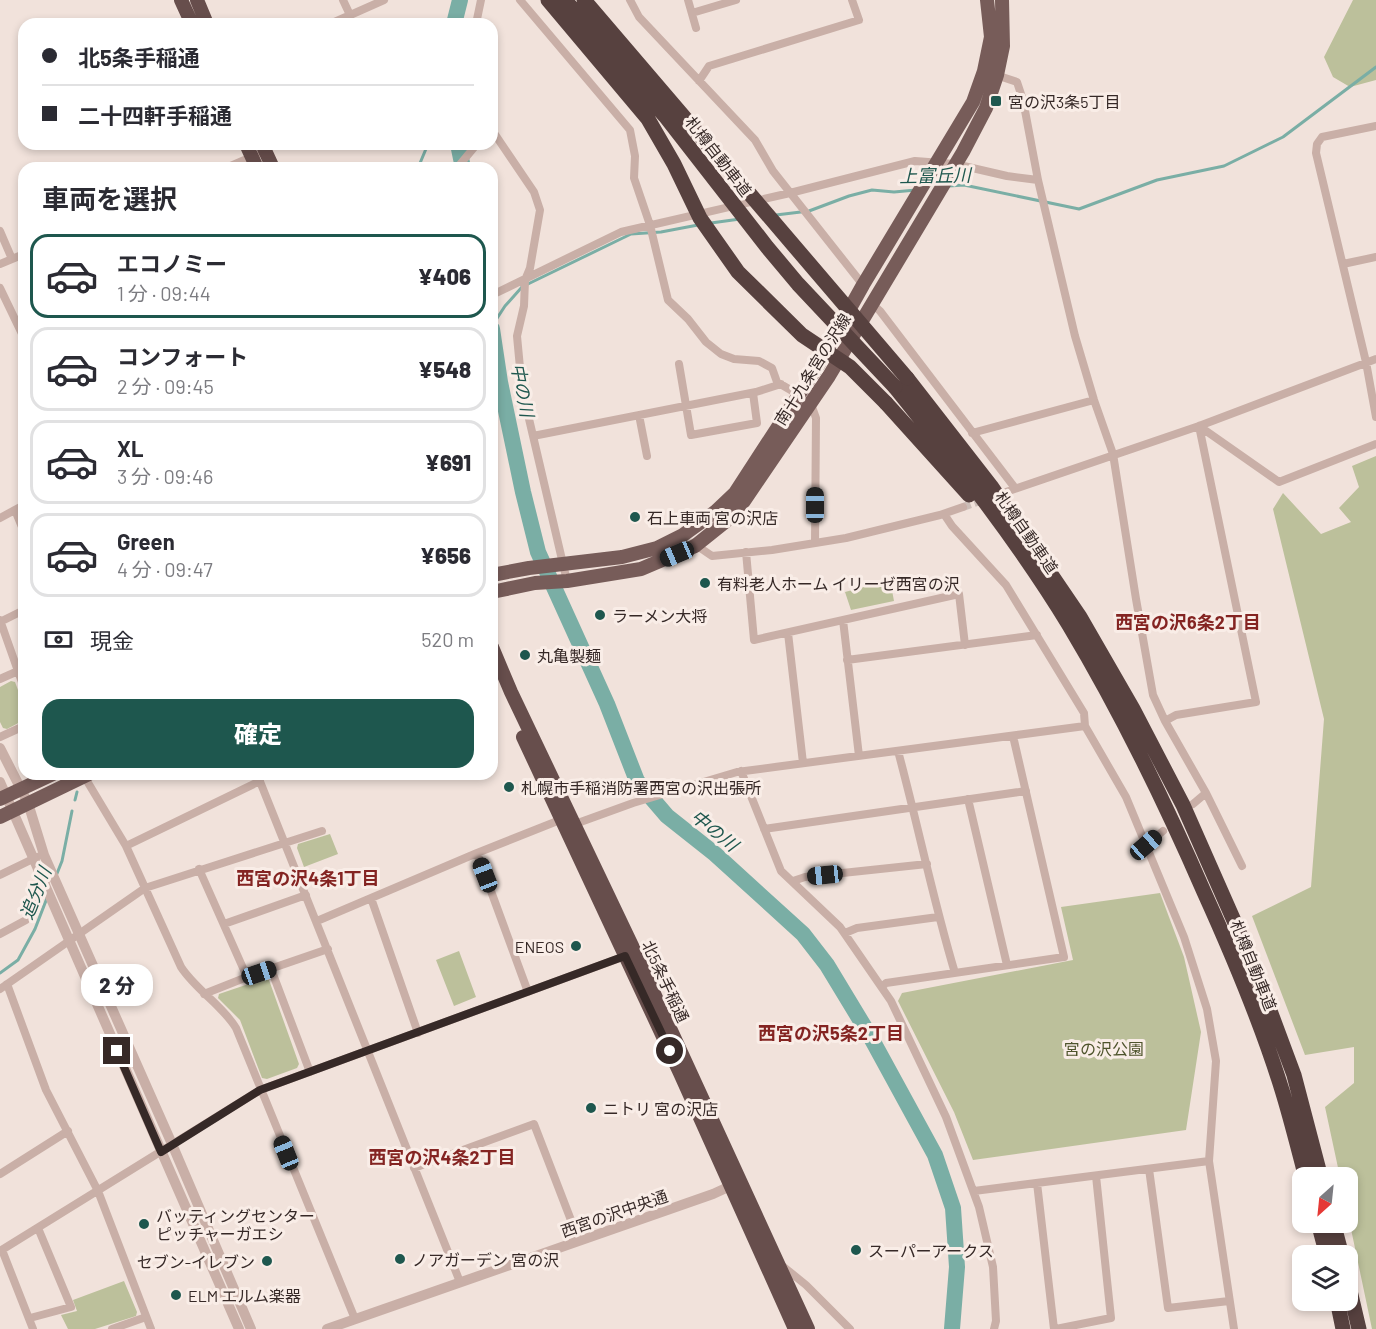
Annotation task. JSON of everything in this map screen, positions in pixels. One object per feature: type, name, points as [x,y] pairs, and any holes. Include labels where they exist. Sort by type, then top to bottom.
[{"type":"highway","points":[[181,0],[189,18]]},
{"type":"highway","points":[[196,0],[204,18]]},
{"type":"highway","points":[[548,0],[648,119],[674,164],[700,218],[738,272],[802,335],[850,367],[886,403],[1028,563]]},
{"type":"highway","name":"札樽自動車道","points":[[565,0],[665,116],[767,248],[798,284],[901,382],[1068,624],[1121,718],[1176,827],[1240,974],[1282,1089],[1303,1167]]},
{"type":"highway","name":"札樽自動車道","points":[[584,0],[901,382],[991,486],[1080,617],[1133,709],[1178,796],[1254,968],[1294,1075],[1318,1167]]},
{"type":"highway","name":"北5条手稲通","points":[[498,661],[575,824],[630,954],[736,1184],[795,1329]]},
{"type":"highway","name":"北5条手稲通","points":[[498,683],[560,820],[630,954]]},
{"type":"highway","name":"北5条手稲通","points":[[736,1184],[776,1259],[808,1329]]},
{"type":"highway","points":[[1339,1311],[1343,1329]]},
{"type":"highway","points":[[1355,1311],[1359,1329]]},
{"type":"main road","name":"南十九条宮の沢線","points":[[498,591],[535,583],[566,581],[642,569],[695,546],[725,522],[744,501],[811,404],[954,166],[986,108],[991,37],[987,0]]},
{"type":"main road","name":"南十九条宮の沢線","points":[[498,574],[622,557],[657,548],[683,535],[716,512],[735,493],[817,368],[863,285],[990,73],[1003,46],[1002,0]]},
{"type":"main road","points":[[3,797],[40,780]]},
{"type":"main road","points":[[0,817],[76,780]]},
{"type":"street","points":[[344,0],[350,15]]},
{"type":"street","points":[[343,18],[384,0]]},
{"type":"street","points":[[477,18],[481,0]]},
{"type":"street","points":[[520,0],[630,130],[635,156],[634,177],[650,225],[668,300],[706,342],[721,354],[734,359],[759,361],[772,368],[777,382],[799,395]]},
{"type":"street","points":[[630,0],[639,17],[755,140],[773,171],[863,285]]},
{"type":"street","points":[[688,0],[696,28]]},
{"type":"street","points":[[692,13],[736,0]]},
{"type":"street","points":[[699,81],[710,66],[859,20],[852,0]]},
{"type":"street","points":[[990,73],[1017,82],[1023,100],[1041,194],[1075,336],[1113,454],[1154,695],[1165,722],[1206,793],[1242,866]]},
{"type":"street","points":[[1376,126],[1322,136],[1317,144],[1316,153],[1366,362],[1376,417]]},
{"type":"street","points":[[498,139],[534,192],[540,210],[530,268],[525,280],[524,306],[518,336],[522,389],[566,581]]},
{"type":"street","points":[[462,162],[472,150]]},
{"type":"street","points":[[238,162],[257,153]]},
{"type":"street","points":[[498,293],[621,232],[915,161],[935,166],[954,166],[1038,180]]},
{"type":"street","points":[[0,231],[12,259]]},
{"type":"street","points":[[0,264],[18,256]]},
{"type":"street","points":[[1343,264],[1376,257]]},
{"type":"street","points":[[0,288],[18,326]]},
{"type":"street","points":[[872,304],[880,311],[972,433],[1011,490],[1199,426],[1376,359]]},
{"type":"street","points":[[679,364],[691,435],[757,423],[753,393]]},
{"type":"street","points":[[533,436],[753,393],[781,384]]},
{"type":"street","points":[[972,433],[1094,400]]},
{"type":"street","points":[[811,404],[816,418],[815,543]]},
{"type":"street","points":[[639,415],[647,456]]},
{"type":"street","points":[[1199,426],[1279,482],[1376,444]]},
{"type":"street","points":[[1165,722],[1176,715],[1256,702],[1199,426]]},
{"type":"street","points":[[683,535],[695,546],[712,556],[846,538],[944,514],[963,507]]},
{"type":"street","points":[[0,518],[18,508]]},
{"type":"street","points":[[15,510],[18,517]]},
{"type":"street","points":[[944,514],[952,526],[1006,585],[1084,713],[1085,726],[1126,797],[1184,937],[1207,1009],[1216,1061],[1209,1161],[1234,1329]]},
{"type":"street","points":[[746,552],[754,640],[959,594],[965,645]]},
{"type":"street","points":[[0,679],[18,671],[0,621],[18,613]]},
{"type":"street","points":[[843,620],[859,756]]},
{"type":"street","points":[[788,633],[803,763]]},
{"type":"street","points":[[847,660],[1037,635]]},
{"type":"street","points":[[575,824],[660,794],[741,771],[1085,726]]},
{"type":"street","points":[[0,737],[18,729]]},
{"type":"street","points":[[882,987],[886,983],[1064,957],[1014,736]]},
{"type":"street","points":[[0,748],[28,803],[46,885],[66,929],[75,938],[172,1144],[251,1329]]},
{"type":"street","points":[[898,751],[938,917],[955,973]]},
{"type":"street","points":[[741,771],[781,871],[845,933],[882,987],[891,1001],[946,1116],[980,1207],[993,1267],[996,1322],[994,1329]]},
{"type":"street","points":[[90,780],[126,846],[181,967],[189,980],[232,1023],[355,1319]]},
{"type":"street","points":[[126,846],[253,780]]},
{"type":"street","points":[[260,780],[460,1282]]},
{"type":"street","points":[[0,782],[3,797],[39,857],[51,870],[75,938],[161,1152],[239,1329]]},
{"type":"street","points":[[764,829],[1026,791]]},
{"type":"street","points":[[1193,804],[1206,793]]},
{"type":"street","points":[[968,799],[1007,965]]},
{"type":"street","points":[[317,921],[560,820]]},
{"type":"street","points":[[151,1329],[98,1191],[46,1090],[4,986],[145,888],[322,831]]},
{"type":"street","points":[[1146,845],[1163,831]]},
{"type":"street","points":[[477,853],[528,992]]},
{"type":"street","points":[[0,875],[39,857]]},
{"type":"street","points":[[793,881],[805,877],[927,864]]},
{"type":"street","points":[[199,869],[247,977]]},
{"type":"street","points":[[0,934],[26,920],[46,885],[51,870]]},
{"type":"street","points":[[224,924],[306,896]]},
{"type":"street","points":[[370,898],[418,1033]]},
{"type":"street","points":[[845,933],[857,928],[938,917]]},
{"type":"street","points":[[204,994],[328,949]]},
{"type":"street","points":[[33,1329],[1,1251],[260,1090],[630,954]]},
{"type":"street","points":[[271,969],[310,1072]]},
{"type":"street","points":[[414,1168],[534,1124],[579,1241]]},
{"type":"street","points":[[0,1174],[68,1131]]},
{"type":"street","points":[[974,1191],[1209,1161]]},
{"type":"street","points":[[1149,1169],[1167,1308],[1229,1301]]},
{"type":"street","points":[[1037,1183],[1055,1329],[1111,1318],[1096,1176]]},
{"type":"street","name":"西宮の沢中央通","points":[[327,1329],[736,1184]]},
{"type":"street","points":[[30,1318],[71,1307],[38,1228]]},
{"type":"street","points":[[776,1259],[850,1329]]},
{"type":"street","points":[[112,1329],[146,1317]]},
{"type":"green space","points":[[1353,0],[1376,0],[1376,80],[1350,87],[1333,77],[1324,57]]},
{"type":"green space","points":[[1376,456],[1376,1329],[1372,1329],[1358,1262],[1358,1245],[1354,1245],[1352,1233],[1358,1233],[1358,1167],[1338,1167],[1325,1107],[1354,1083],[1354,1047],[1305,1055],[1252,916],[1311,887],[1324,719],[1273,509],[1283,493],[1321,534],[1351,522],[1339,508],[1359,487],[1352,466]]},
{"type":"green space","points":[[890,580],[894,601],[851,610],[845,592]]},
{"type":"green space","points":[[11,681],[15,682],[18,690],[18,723],[7,729],[3,728],[0,722],[0,687]]},
{"type":"green space","points":[[330,834],[338,854],[304,867],[297,848],[298,844]]},
{"type":"green space","name":"宮の沢公園","points":[[1160,893],[1184,957],[1201,1032],[1186,1130],[973,1160],[954,1112],[898,1001],[902,993],[1073,960],[1061,907]]},
{"type":"green space","points":[[459,951],[476,997],[454,1006],[436,960]]},
{"type":"green space","points":[[263,979],[269,980],[299,1064],[297,1068],[267,1079],[262,1078],[240,1020],[218,998],[219,994]]},
{"type":"green space","points":[[124,1281],[137,1312],[136,1316],[95,1329],[68,1329],[61,1315],[77,1311],[73,1300]]},
{"type":"waterway","name":"中の川","points":[[456,18],[460,0]]},
{"type":"waterway","name":"上富丘川","points":[[949,186],[964,185],[1079,209],[1157,180],[1224,166],[1283,137],[1376,67]]},
{"type":"waterway","name":"追分川","points":[[420,162],[426,150]]},
{"type":"waterway","name":"中の川","points":[[459,150],[462,162]]},
{"type":"waterway","name":"上富丘川","points":[[776,215],[809,211],[872,190],[894,192],[916,190]]},
{"type":"waterway","name":"上富丘川","points":[[711,223],[740,219]]},
{"type":"waterway","name":"上富丘川","points":[[528,284],[631,234],[661,232],[698,225]]},
{"type":"waterway","name":"上富丘川","points":[[498,317],[522,287]]},
{"type":"waterway","name":"中の川","points":[[498,369],[523,492],[538,552],[607,704],[637,781],[667,816],[715,854],[803,934],[827,965],[870,1036],[935,1155],[953,1208],[957,1267],[952,1329]]},
{"type":"waterway","name":"追分川","points":[[75,800],[77,792]]},
{"type":"waterway","name":"追分川","points":[[56,876],[62,861],[72,811]]},
{"type":"waterway","name":"追分川","points":[[0,973],[18,960],[35,929],[47,898]]},
{"type":"tunnel","points":[[963,507],[985,499]]},
{"type":"place","name":"宮の沢3条5丁目","points":[[996,101]]},
{"type":"place","name":"石上車両 宮の沢店","points":[[635,517]]},
{"type":"place","name":"有料老人ホーム イリーゼ西宮の沢","points":[[705,583]]},
{"type":"place","name":"ラーメン大将","points":[[600,615]]},
{"type":"place","name":"丸亀製麺","points":[[525,655]]},
{"type":"place","name":"札幌市手稲消防署西宮の沢出張所","points":[[509,787]]},
{"type":"place","name":"ENEOS","points":[[576,946]]},
{"type":"place","name":"ニトリ 宮の沢店","points":[[591,1108]]},
{"type":"place","name":"バッティングセンター ピッチャーガエシ","points":[[144,1224]]},
{"type":"place","name":"スーパーアークス","points":[[856,1250]]},
{"type":"place","name":"ノアガーデン 宮の沢","points":[[400,1259]]},
{"type":"place","name":"セブン-イレブン","points":[[267,1261]]},
{"type":"place","name":"ELM エルム楽器","points":[[176,1295]]},
{"type":"district","name":"西宮の沢6条2丁目","points":[[1188,622]]},
{"type":"district","name":"西宮の沢4条1丁目","points":[[308,878]]},
{"type":"district","name":"西宮の沢5条2丁目","points":[[831,1033]]},
{"type":"district","name":"西宮の沢4条2丁目","points":[[442,1157]]},
{"type":"route","points":[[117,1051],[161,1152],[260,1090],[625,956],[670,1051]]}]
